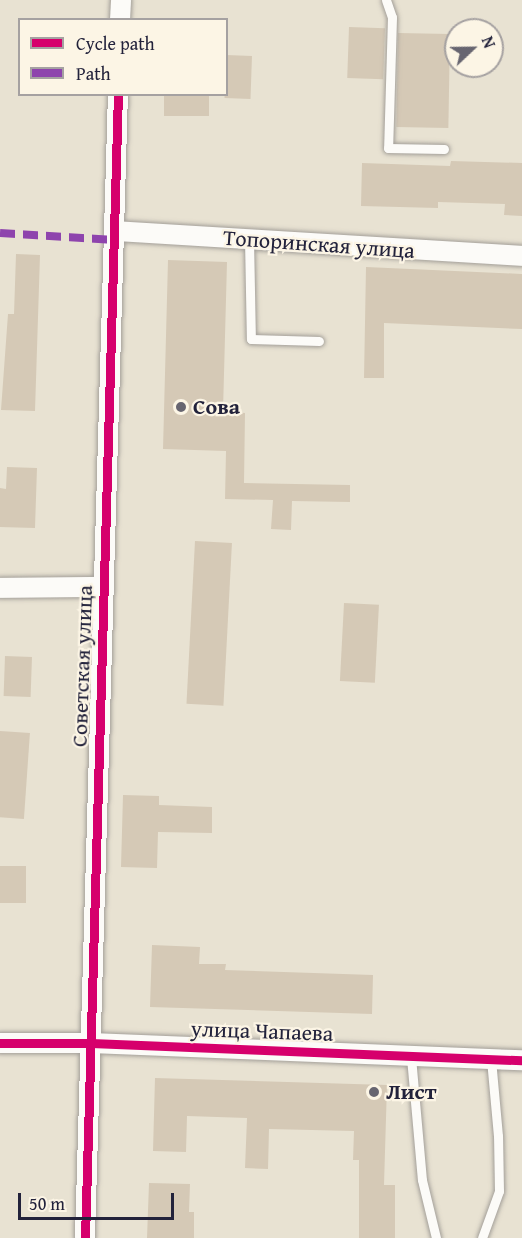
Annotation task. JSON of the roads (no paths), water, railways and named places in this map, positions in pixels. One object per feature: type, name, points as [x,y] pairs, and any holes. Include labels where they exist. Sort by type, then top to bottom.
[{"type":"street","points":[[120,18],[121,0]]},
{"type":"street","name":"Советская улица","points":[[85,1238],[118,96]]},
{"type":"street","name":"Топоринская улица","points":[[115,231],[522,256]]},
{"type":"street","points":[[0,588],[104,587]]},
{"type":"street","name":"улица Чапаева","points":[[0,1043],[91,1043],[522,1060]]},
{"type":"lane","points":[[386,0],[392,17],[388,148],[444,149]]},
{"type":"lane","points":[[249,239],[251,339],[319,341]]},
{"type":"lane","points":[[411,1057],[422,1180],[436,1238]]},
{"type":"lane","points":[[482,1238],[500,1191],[491,1059]]},
{"type":"place","name":"Сова","points":[[181,407]]},
{"type":"place","name":"Лист","points":[[374,1092]]}]
